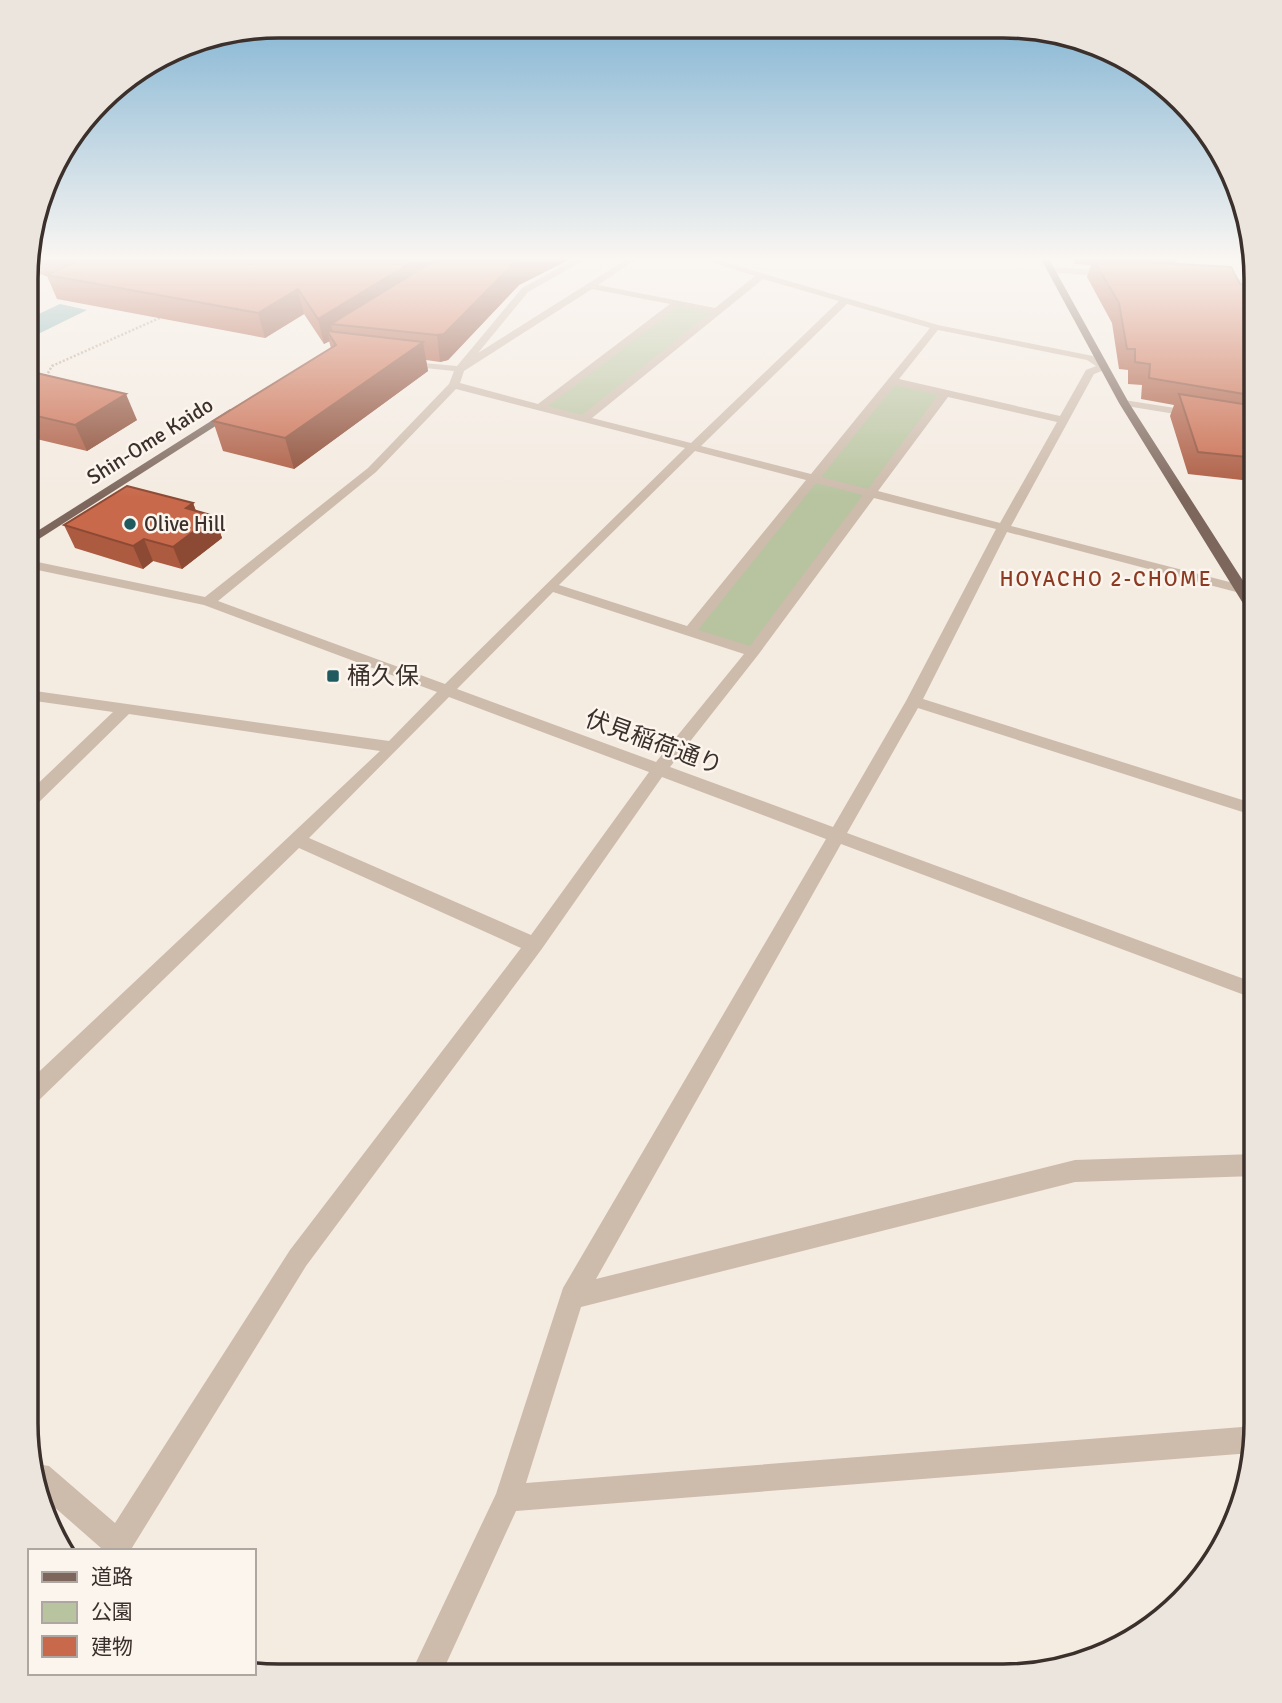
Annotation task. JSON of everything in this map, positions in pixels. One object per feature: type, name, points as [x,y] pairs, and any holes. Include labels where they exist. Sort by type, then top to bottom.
[{"type":"main road","points":[[1088,338],[1124,403],[1244,595]]},
{"type":"main road","name":"Shin-Ome Kaido","points":[[38,536],[245,404]]},
{"type":"street","points":[[208,602],[372,470],[454,385],[460,369],[485,338]]},
{"type":"street","points":[[397,362],[460,369],[508,338]]},
{"type":"street","points":[[540,407],[630,338]]},
{"type":"street","points":[[584,419],[682,338]]},
{"type":"street","points":[[38,1086],[393,747],[447,690],[806,338]]},
{"type":"street","points":[[690,631],[927,338]]},
{"type":"street","points":[[993,338],[1090,358],[1103,366]]},
{"type":"street","points":[[430,1664],[508,1498],[572,1297],[914,701],[1003,528],[1090,372],[1103,366]]},
{"type":"street","points":[[892,381],[1064,419]]},
{"type":"street","points":[[454,385],[1240,589]]},
{"type":"street","points":[[46,1484],[116,1547],[298,1258],[534,945],[658,771],[752,652],[945,393]]},
{"type":"street","points":[[1124,403],[1203,416]]},
{"type":"street","name":"伏見稲荷通り","points":[[38,566],[208,602],[1243,987]]},
{"type":"street","points":[[552,587],[752,652]]},
{"type":"street","points":[[38,696],[393,747]]},
{"type":"street","points":[[914,701],[1244,806]]},
{"type":"street","points":[[38,793],[125,709]]},
{"type":"street","points":[[295,839],[534,945]]},
{"type":"street","points":[[572,1297],[1075,1171],[1243,1165]]},
{"type":"street","points":[[508,1498],[1243,1440]]},
{"type":"path","points":[[40,387],[52,366],[114,338]]},
{"type":"green space","points":[[630,338],[682,338],[584,419],[540,407]]},
{"type":"green space","points":[[892,381],[945,393],[753,652],[690,631]]},
{"type":"building","points":[[332,338],[392,338],[423,342],[285,438],[213,421],[336,345]]},
{"type":"building","points":[[1125,338],[1244,338],[1244,394],[1149,378],[1150,364],[1135,362],[1135,349],[1127,349]]},
{"type":"building","points":[[38,373],[126,394],[75,425],[38,416]]},
{"type":"building","points":[[1179,394],[1244,404],[1244,457],[1198,452]]},
{"type":"building","points":[[127,486],[193,503],[186,508],[214,516],[173,547],[144,539],[133,546],[64,525]]},
{"type":"place","name":"Olive Hill","points":[[130,524]]},
{"type":"place","name":"桶久保","points":[[333,676]]},
{"type":"district","name":"HOYACHO 2-CHOME","points":[[1106,579]]}]
